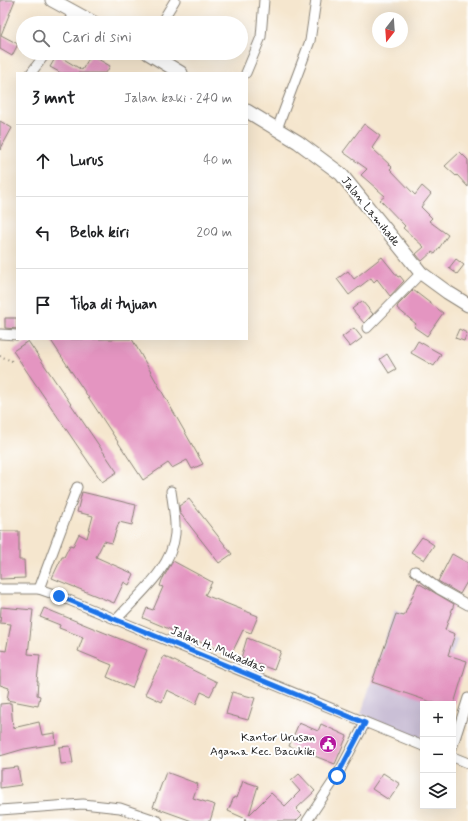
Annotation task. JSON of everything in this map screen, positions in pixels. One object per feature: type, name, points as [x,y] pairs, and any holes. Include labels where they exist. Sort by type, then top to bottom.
[{"type":"street","points":[[52,0],[70,16]]},
{"type":"street","points":[[165,16],[175,0]]},
{"type":"street","points":[[246,72],[261,37],[264,0]]},
{"type":"street","points":[[277,129],[294,88],[310,41],[316,0]]},
{"type":"street","points":[[32,72],[41,60]]},
{"type":"street","points":[[160,60],[179,72]]},
{"type":"street","name":"Jalan Lamihade","points":[[248,112],[324,160],[341,174],[421,273],[468,305]]},
{"type":"street","points":[[367,328],[421,273]]},
{"type":"street","points":[[0,334],[16,335]]},
{"type":"street","points":[[39,589],[77,487]]},
{"type":"street","points":[[116,620],[146,588],[167,558],[175,534],[171,491]]},
{"type":"street","points":[[415,571],[439,589],[468,605]]},
{"type":"street","name":"Jalan H. Mukaddas","points":[[0,589],[39,589],[420,745]]},
{"type":"street","points":[[456,737],[468,698]]},
{"type":"street","points":[[307,821],[337,776],[365,723]]},
{"type":"street","points":[[456,758],[468,763]]},
{"type":"street","points":[[0,810],[83,804],[120,808],[158,821]]},
{"type":"path","points":[[0,356],[12,361]]},
{"type":"shaded area","points":[[394,611],[458,639],[434,701],[420,701],[420,740],[361,714]]},
{"type":"building","points":[[0,0],[15,0],[1,35],[16,43],[16,48],[12,56],[0,49]]},
{"type":"building","points":[[54,60],[65,60],[82,70],[88,60],[100,60],[110,66],[107,72],[59,72],[50,67]]},
{"type":"building","points":[[0,121],[12,128],[0,150]]},
{"type":"building","points":[[364,124],[380,136],[372,148],[392,167],[390,169],[415,195],[422,186],[431,194],[421,207],[432,218],[429,221],[448,235],[435,254],[432,252],[422,261],[416,254],[424,247],[403,228],[405,226],[380,200],[385,196],[361,175],[367,169],[343,152]]},
{"type":"building","points":[[460,152],[468,160],[468,187],[457,175],[456,176],[445,166]]},
{"type":"building","points":[[382,257],[398,277],[400,276],[404,281],[390,296],[377,279],[374,282],[371,278],[349,295],[337,279],[348,271],[354,279]]},
{"type":"building","points":[[456,259],[464,265],[457,274],[449,268]]},
{"type":"building","points":[[413,290],[443,313],[427,336],[414,327],[416,324],[397,308],[398,305]]},
{"type":"building","points":[[362,301],[373,314],[364,323],[352,309]]},
{"type":"building","points":[[5,318],[16,318],[16,329],[5,328]]},
{"type":"building","points":[[354,328],[362,338],[350,347],[342,337]]},
{"type":"building","points":[[459,329],[467,333],[464,341],[455,338]]},
{"type":"building","points":[[51,340],[133,340],[203,464],[192,469],[187,460],[172,468],[168,463],[143,480]]},
{"type":"building","points":[[28,341],[117,472],[102,482],[13,351]]},
{"type":"building","points":[[418,341],[441,354],[434,366],[411,353]]},
{"type":"building","points":[[387,354],[396,369],[389,373],[380,359]]},
{"type":"building","points":[[82,492],[136,505],[132,525],[119,522],[112,543],[104,541],[96,557],[134,574],[129,585],[124,582],[114,603],[52,578],[62,557],[64,557],[70,545],[73,546],[79,534],[87,538],[93,516],[77,512]]},
{"type":"building","points":[[189,499],[232,554],[219,563],[180,513],[179,506]]},
{"type":"building","points":[[0,531],[19,531],[19,560],[24,560],[25,578],[0,579]]},
{"type":"building","points":[[422,537],[434,545],[424,560],[411,552]]},
{"type":"building","points":[[452,554],[468,563],[468,580],[460,594],[438,581]]},
{"type":"building","points":[[173,561],[212,582],[205,595],[258,616],[251,633],[243,630],[231,655],[143,618],[147,608],[153,610],[163,587],[160,586],[162,580]]},
{"type":"building","points":[[418,583],[454,604],[445,630],[455,634],[448,655],[467,661],[455,701],[428,701],[372,682],[396,614],[404,616]]},
{"type":"building","points":[[1,607],[33,610],[28,654],[40,655],[37,681],[37,695],[40,696],[38,706],[7,700],[9,688],[0,685],[0,650],[6,651],[11,624],[0,623]]},
{"type":"building","points":[[44,608],[147,650],[132,688],[107,677],[112,665],[78,651],[83,637],[59,628],[60,625],[40,617]]},
{"type":"building","points":[[247,638],[281,651],[274,670],[241,658]]},
{"type":"building","points":[[164,656],[217,682],[210,696],[201,692],[196,704],[167,690],[162,702],[145,694]]},
{"type":"building","points":[[232,692],[255,698],[248,720],[226,714]]},
{"type":"building","points":[[11,703],[13,728],[39,722],[42,735],[55,733],[56,744],[24,749],[0,756],[0,704]]},
{"type":"building","name":"Kantor Urusan Agama Kec. Bacukiki","points":[[299,723],[318,731],[321,724],[347,736],[335,764],[289,746]]},
{"type":"building","points":[[70,746],[73,763],[61,764],[59,747]]},
{"type":"building","points":[[18,767],[21,785],[0,788],[0,769]]},
{"type":"building","points":[[166,772],[198,784],[193,798],[215,805],[210,821],[192,821],[153,807]]},
{"type":"building","points":[[383,773],[400,784],[389,800],[372,789]]},
{"type":"building","points":[[299,774],[315,791],[296,809],[302,815],[296,821],[244,821],[246,819],[228,811],[234,797],[237,798],[243,781],[258,786],[249,815],[271,793],[285,806],[300,791],[291,781]]},
{"type":"place","name":"Kantor Urusan Agama Kec. Bacukiki","points":[[328,744]]},
{"type":"route","points":[[59,596],[365,723],[337,776]]}]
